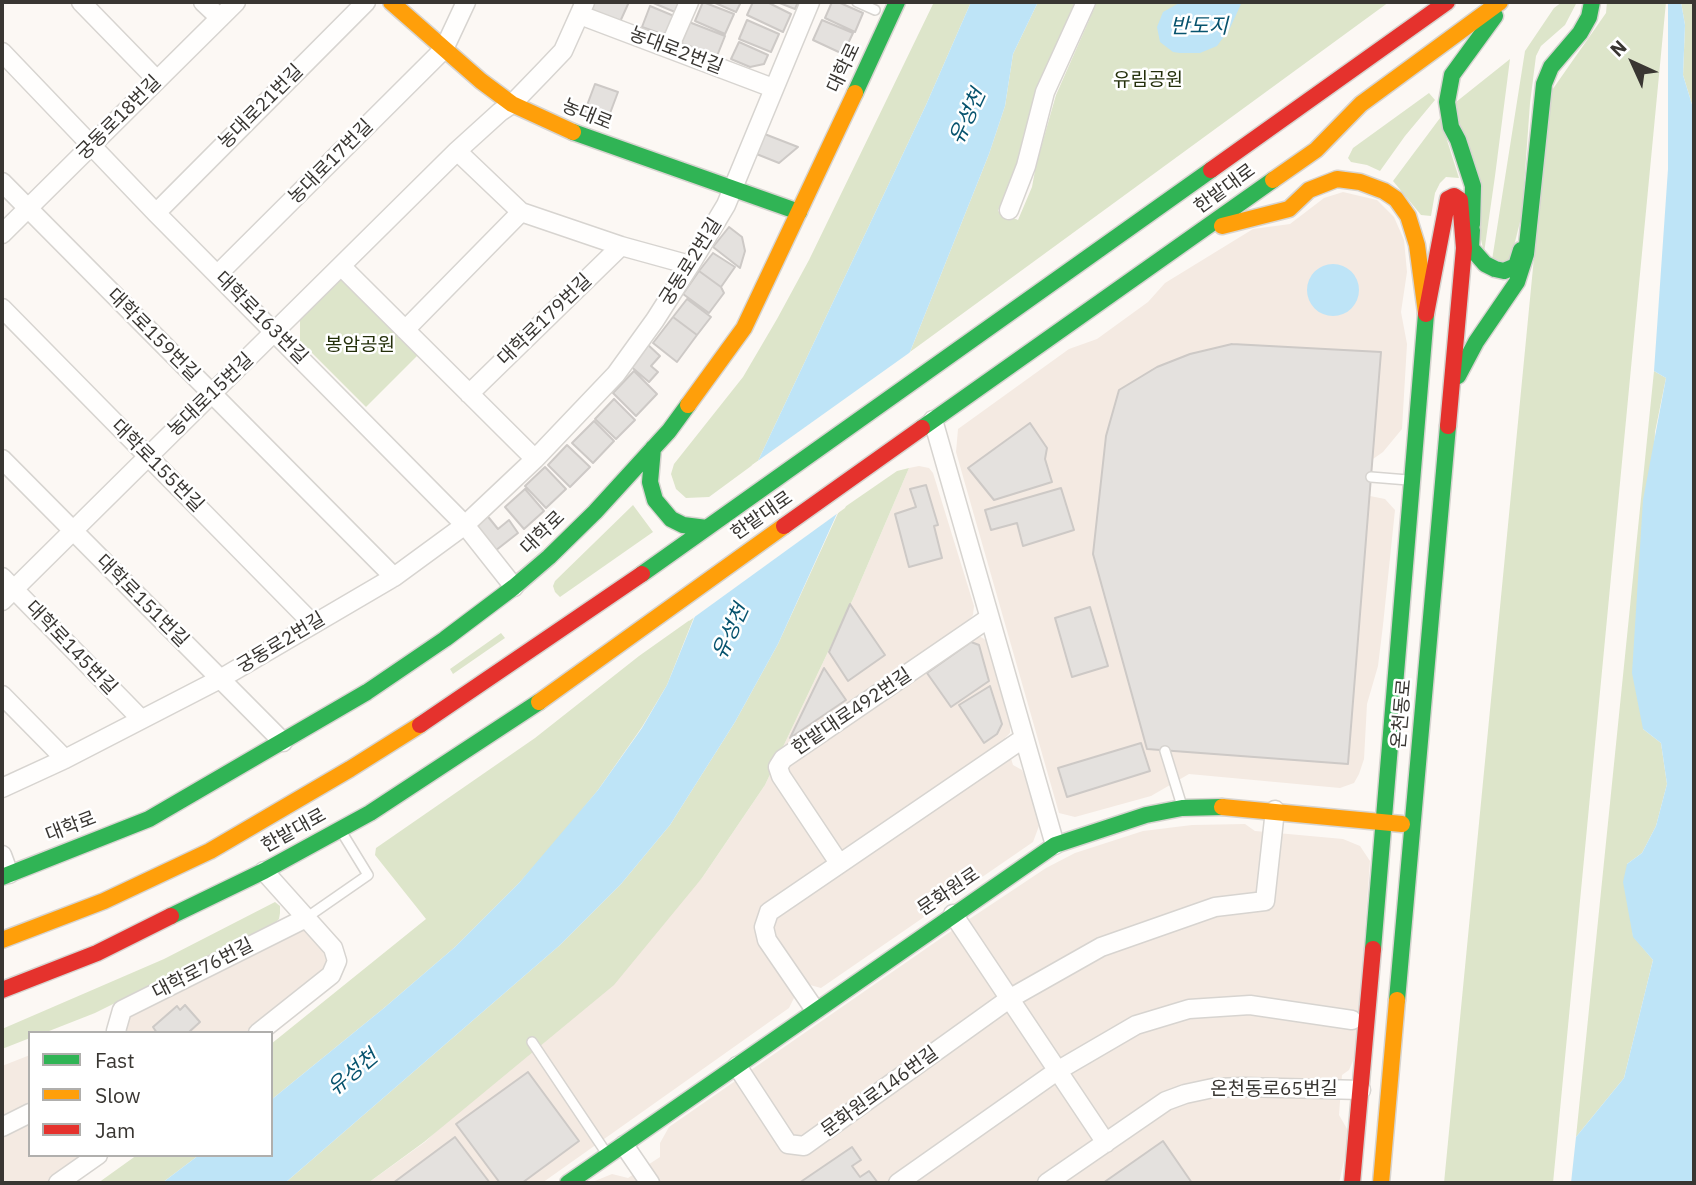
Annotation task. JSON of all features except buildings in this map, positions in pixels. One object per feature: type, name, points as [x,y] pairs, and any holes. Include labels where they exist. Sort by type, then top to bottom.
[{"type":"main road","name":"농대로","points":[[391,2],[481,81],[512,104],[556,126],[799,212]]},
{"type":"main road","name":"대학로","points":[[5,876],[149,819],[367,692],[514,587],[595,512],[669,431],[744,328],[897,2]]},
{"type":"main road","name":"한밭대로","points":[[2,940],[104,901],[210,851],[350,769],[435,715],[944,361],[1447,2]]},
{"type":"main road","name":"한밭대로","points":[[2,990],[97,953],[264,871],[370,813],[505,725],[1316,150],[1361,104],[1500,2]]},
{"type":"main road","points":[[1506,2],[1452,75],[1447,113],[1473,186],[1471,248],[1485,264],[1504,271],[1516,266],[1528,226]]},
{"type":"main road","points":[[1452,389],[1476,342],[1517,282],[1525,254],[1544,84],[1551,67],[1580,33],[1589,17],[1592,2]]},
{"type":"main road","points":[[1202,232],[1289,209],[1309,190],[1337,179],[1360,182],[1384,191],[1396,199],[1408,216],[1417,245],[1426,313]]},
{"type":"main road","points":[[1426,313],[1448,200],[1454,196],[1460,200],[1464,248]]},
{"type":"main road","points":[[1464,248],[1472,224]]},
{"type":"main road","name":"온천동로","points":[[1381,1183],[1464,248]]},
{"type":"main road","name":"온천동로","points":[[1352,1183],[1385,822],[1426,313]]},
{"type":"main road","points":[[653,448],[650,482],[655,500],[671,519],[699,531]]},
{"type":"main road","name":"문화원로","points":[[568,1183],[1055,845],[1146,816],[1182,808],[1275,810],[1413,825]]},
{"type":"street","points":[[81,2],[158,80]]},
{"type":"street","points":[[203,2],[220,18]]},
{"type":"street","name":"궁동로18번길","points":[[2,234],[236,2]]},
{"type":"street","name":"농대로21번길","points":[[156,212],[366,2]]},
{"type":"street","points":[[444,49],[466,2]]},
{"type":"street","points":[[669,48],[689,2]]},
{"type":"street","points":[[733,187],[810,2]]},
{"type":"street","points":[[1009,210],[1026,166],[1045,92],[1086,2]]},
{"type":"street","name":"농대로2번길","points":[[582,8],[669,48],[773,88]]},
{"type":"street","name":"농대로15번길","points":[[6,589],[73,531],[457,151],[512,104],[563,51],[582,8]]},
{"type":"street","name":"농대로17번길","points":[[218,274],[444,49]]},
{"type":"street","name":"대학로163번길","points":[[2,52],[465,525],[514,587]]},
{"type":"street","points":[[457,151],[521,212],[621,246],[690,265]]},
{"type":"street","name":"대학로159번길","points":[[2,182],[394,577]]},
{"type":"street","name":"궁동로2번길","points":[[2,788],[220,679],[394,577],[465,525],[534,459],[616,374],[690,265],[726,205],[733,187]]},
{"type":"street","points":[[405,330],[521,212]]},
{"type":"street","name":"대학로179번길","points":[[469,394],[621,246]]},
{"type":"street","points":[[341,266],[534,459]]},
{"type":"street","name":"대학로155번길","points":[[2,308],[313,624]]},
{"type":"street","points":[[933,420],[1055,845]]},
{"type":"street","name":"대학로151번길","points":[[2,459],[283,742]]},
{"type":"street","name":"대학로145번길","points":[[6,589],[141,719]]},
{"type":"street","name":"한밭대로492번길","points":[[839,863],[781,776],[778,767],[783,759],[989,618]]},
{"type":"street","points":[[2,695],[65,758]]},
{"type":"street","points":[[815,1010],[767,940],[764,927],[769,912],[1024,738]]},
{"type":"street","name":"문화원로146번길","points":[[737,1066],[788,1144],[804,1146],[1010,999],[1101,947],[1215,907],[1265,901],[1275,810]]},
{"type":"street","points":[[2,856],[5,876]]},
{"type":"street","points":[[261,1031],[331,975],[337,961],[333,948],[264,871]]},
{"type":"street","points":[[953,914],[1106,1143]]},
{"type":"street","name":"대학로76번길","points":[[116,1031],[122,1010],[306,918]]},
{"type":"street","points":[[898,1183],[1057,1070],[1136,1025],[1189,1009],[1251,1004],[1352,1020]]},
{"type":"street","name":"온천동로65번길","points":[[1047,1183],[1166,1101],[1185,1094],[1213,1088],[1243,1087],[1360,1090]]},
{"type":"street","points":[[2,1127],[28,1114]]},
{"type":"street","points":[[624,1145],[650,1183]]},
{"type":"street","points":[[58,1183],[95,1157]]},
{"type":"lane","points":[[857,2],[875,10]]},
{"type":"lane","points":[[1371,477],[1411,480]]},
{"type":"lane","points":[[1165,751],[1182,808]]},
{"type":"lane","points":[[306,918],[369,875],[340,830]]},
{"type":"lane","points":[[532,1042],[608,1155]]},
{"type":"shaded area","points":[[1343,192],[1377,200],[1394,217],[1404,240],[1407,272],[1401,312],[1407,344],[1402,429],[1383,452],[1373,459],[1370,496],[1385,499],[1395,510],[1378,666],[1367,704],[1364,759],[1359,774],[1354,783],[1340,788],[1189,774],[1151,796],[1075,817],[1059,813],[956,452],[958,429],[1069,349],[1097,339],[1148,302],[1165,283],[1253,229],[1290,224],[1324,198]]},
{"type":"shaded area","points":[[909,468],[929,468],[933,473],[974,606],[973,615],[967,622],[972,636],[986,640],[1010,725],[1010,733],[1005,738],[1013,765],[1022,770],[1027,781],[1039,826],[1033,842],[821,988],[810,985],[795,996],[789,1008],[542,1183],[368,1183],[425,1142],[702,878],[765,785],[853,599]]},
{"type":"shaded area","points":[[1245,824],[1255,831],[1343,839],[1360,846],[1370,861],[1356,1054],[1349,1070],[1342,1075],[1339,1115],[1350,1134],[1339,1183],[590,1183],[612,1174],[628,1178],[660,1157],[660,1143],[669,1127],[1046,868],[1075,853],[1143,831],[1192,825]]},
{"type":"shaded area","points":[[298,929],[308,930],[327,952],[328,967],[250,1031],[124,1031],[125,1017]]},
{"type":"shaded area","points":[[28,1056],[28,1157],[88,1157],[51,1183],[2,1183],[2,1066]]},
{"type":"green space","points":[[934,2],[971,2],[926,105],[758,461],[709,497],[686,498],[676,489],[671,474],[674,464],[743,377],[777,319],[809,260]]},
{"type":"green space","name":"유림공원","points":[[1038,2],[1075,2],[1039,83],[1015,171],[998,211],[1018,220],[1032,187],[1056,95],[1097,2],[1389,2],[910,352],[989,154],[1005,106],[1013,54]]},
{"type":"green space","points":[[1562,2],[1577,2],[1565,25],[1541,46],[1536,56],[1522,214],[1510,262],[1492,260],[1525,51],[1554,8]]},
{"type":"green space","points":[[1607,2],[1666,2],[1553,1183],[1444,1183],[1550,93],[1606,13]]},
{"type":"green space","points":[[1681,2],[1694,2],[1694,111],[1683,75],[1685,25]]},
{"type":"green space","points":[[1510,59],[1495,176],[1484,253],[1451,106]]},
{"type":"green space","points":[[1429,93],[1435,100],[1380,171],[1351,162],[1348,158],[1353,148]]},
{"type":"green space","points":[[1440,118],[1459,178],[1446,177],[1435,193],[1431,216],[1421,215],[1393,181]]},
{"type":"green space","name":"봉암공원","points":[[337,278],[346,278],[421,352],[366,407],[300,341],[300,314]]},
{"type":"green space","points":[[1654,371],[1666,378],[1655,432],[1643,729],[1661,743],[1667,784],[1656,826],[1642,853],[1627,864],[1633,936],[1653,960],[1624,1078],[1576,1137]]},
{"type":"green space","points":[[909,468],[853,599],[765,785],[702,878],[614,985],[424,1142],[368,1183],[285,1183],[560,945],[621,884],[670,825],[735,722],[778,644],[839,511],[897,471]]},
{"type":"green space","points":[[633,505],[653,532],[560,597],[553,586],[555,581]]},
{"type":"green space","points":[[694,617],[667,685],[642,727],[598,790],[555,843],[455,947],[273,1098],[273,1042],[426,919],[375,855],[376,848],[535,738],[639,656]]},
{"type":"green space","points":[[501,633],[505,638],[453,674],[450,669]]},
{"type":"green space","points":[[275,902],[280,906],[279,919],[274,924],[95,1013],[49,1031],[28,1031],[28,1039],[2,1049],[2,1029],[164,959]]},
{"type":"green space","points":[[134,1157],[196,1157],[162,1183],[98,1183]]},
{"type":"water","name":"유성천","points":[[971,2],[1038,2],[1013,54],[1005,106],[989,154],[910,352],[778,644],[735,722],[670,825],[621,884],[560,945],[285,1183],[162,1183],[196,1157],[273,1157],[273,1098],[455,947],[519,883],[598,790],[642,728],[667,685],[758,461],[926,105]]},
{"type":"water","name":"반도지","points":[[1181,2],[1242,2],[1230,28],[1217,46],[1200,53],[1180,53],[1173,52],[1160,42],[1157,27],[1163,12]]},
{"type":"water","points":[[1668,2],[1681,2],[1685,25],[1683,75],[1694,111],[1694,1183],[1571,1183],[1576,1137],[1624,1078],[1653,960],[1633,937],[1623,882],[1627,864],[1642,853],[1656,826],[1667,784],[1661,743],[1643,729],[1632,673],[1643,500],[1666,378],[1654,371],[1668,169]]},
{"type":"water","points":[[1333,264],[1343,266],[1351,272],[1357,280],[1357,300],[1351,308],[1343,314],[1333,316],[1323,314],[1315,308],[1309,300],[1307,290],[1309,280],[1315,272],[1323,266]]},
{"type":"pier","points":[[916,348],[845,508],[689,621],[752,465]]},
{"type":"traffic: fast","points":[[855,93],[897,2]]},
{"type":"traffic: fast","points":[[1458,376],[1476,342],[1517,282],[1526,254],[1544,84],[1551,67],[1580,33],[1589,17],[1592,2]]},
{"type":"traffic: fast","points":[[1464,248],[1472,224],[1473,186],[1451,127],[1447,102],[1452,75],[1495,16]]},
{"type":"traffic: fast","points":[[573,132],[799,212]]},
{"type":"traffic: fast","points":[[642,574],[1211,170]]},
{"type":"traffic: fast","points":[[922,428],[1273,180]]},
{"type":"traffic: fast","points":[[1472,230],[1471,248],[1485,264],[1495,269],[1504,271],[1516,266],[1521,250]]},
{"type":"traffic: fast","points":[[1373,949],[1426,314]]},
{"type":"traffic: fast","points":[[2,877],[149,819],[367,692],[445,639],[549,557],[595,512],[669,431],[688,405]]},
{"type":"traffic: fast","points":[[1397,1000],[1448,426]]},
{"type":"traffic: fast","points":[[653,448],[650,482],[655,500],[671,519],[683,525],[707,528]]},
{"type":"traffic: fast","points":[[171,916],[264,871],[370,813],[539,702]]},
{"type":"traffic: fast","points":[[568,1183],[1055,845],[1146,815],[1182,808],[1222,807]]},
{"type":"traffic: slow","points":[[391,2],[481,81],[512,104],[573,132]]},
{"type":"traffic: slow","points":[[1273,180],[1316,150],[1361,104],[1500,2]]},
{"type":"traffic: slow","points":[[688,405],[744,328],[855,93]]},
{"type":"traffic: slow","points":[[1222,226],[1289,209],[1309,190],[1337,179],[1360,182],[1384,191],[1396,199],[1408,216],[1417,245],[1426,313]]},
{"type":"traffic: slow","points":[[539,702],[784,526]]},
{"type":"traffic: slow","points":[[2,940],[104,901],[210,851],[420,725]]},
{"type":"traffic: slow","points":[[1222,807],[1402,824]]},
{"type":"traffic: slow","points":[[1381,1183],[1397,1000]]},
{"type":"traffic: jam","points":[[1211,170],[1447,2]]},
{"type":"traffic: jam","points":[[1426,314],[1448,199],[1454,196],[1460,200],[1464,248],[1448,426]]},
{"type":"traffic: jam","points":[[784,526],[922,428]]},
{"type":"traffic: jam","points":[[420,725],[642,574]]},
{"type":"traffic: jam","points":[[2,990],[97,953],[171,916]]},
{"type":"traffic: jam","points":[[1352,1183],[1373,949]]}]
